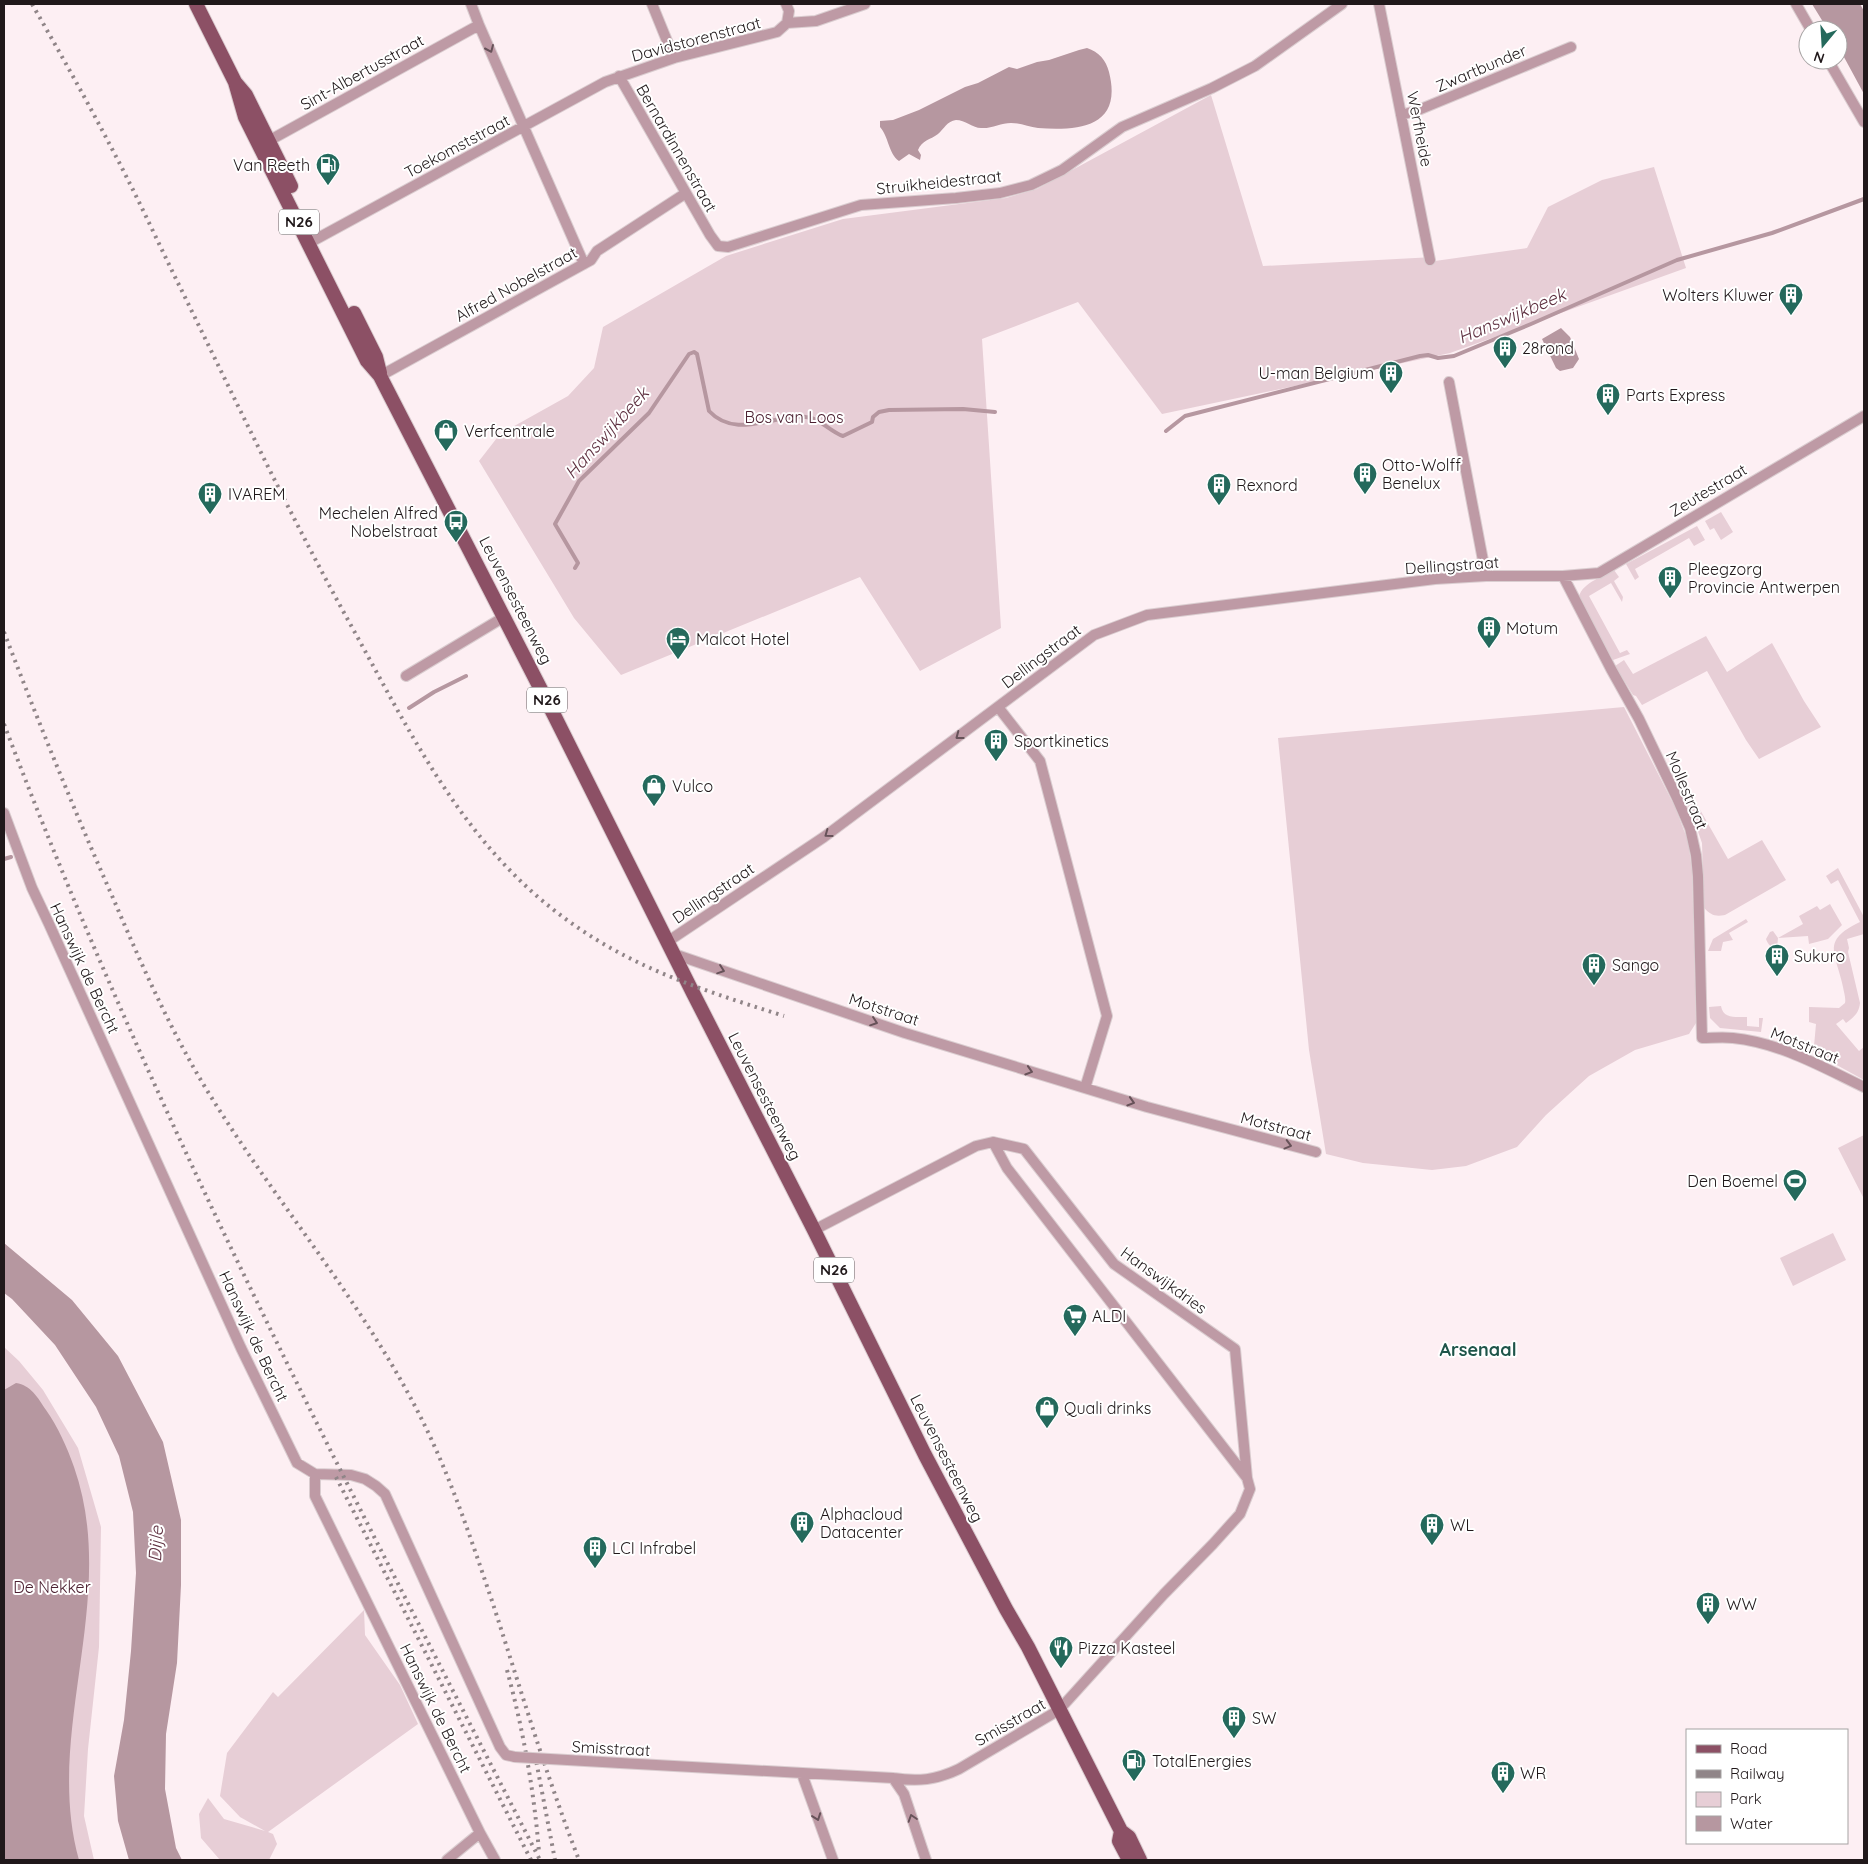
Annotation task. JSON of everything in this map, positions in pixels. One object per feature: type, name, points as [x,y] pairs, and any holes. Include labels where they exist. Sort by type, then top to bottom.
[{"type":"main road","name":"Leuvensesteenweg","points":[[196,4],[235,82],[245,117],[264,143],[313,241],[376,357],[380,376],[504,616],[926,1455],[997,1593],[1028,1646],[1121,1831],[1129,1838],[1140,1860]]},
{"type":"main road","name":"Leuvensesteenweg","points":[[1121,1831],[1119,1841],[1128,1860]]},
{"type":"street","points":[[471,4],[584,264]]},
{"type":"street","points":[[652,4],[674,58]]},
{"type":"street","points":[[786,4],[789,11],[787,23]]},
{"type":"street","name":"Davidstorenstraat","points":[[619,76],[674,58],[777,32],[787,23],[816,21],[865,4]]},
{"type":"street","name":"Struikheidestraat","points":[[710,235],[718,246],[728,247],[861,205],[1000,193],[1031,184],[1062,170],[1122,127],[1212,88],[1255,66],[1342,4]]},
{"type":"street","name":"Werfheide","points":[[1379,4],[1430,260]]},
{"type":"street","points":[[1796,4],[1805,20]]},
{"type":"street","name":"Sint-Albertusstraat","points":[[264,143],[479,24]]},
{"type":"street","name":"Zwartbunder","points":[[1402,115],[1416,111],[1571,47]]},
{"type":"street","points":[[1834,70],[1864,122]]},
{"type":"street","name":"Bernardinnenstraat","points":[[619,76],[710,235]]},
{"type":"street","name":"Toekomststraat","points":[[313,241],[619,76]]},
{"type":"street","name":"Alfred Nobelstraat","points":[[380,376],[591,260],[597,251],[686,193]]},
{"type":"street","points":[[1449,382],[1486,576]]},
{"type":"street","name":"Zeutestraat","points":[[1563,576],[1599,573],[1864,416]]},
{"type":"street","name":"Dellingstraat","points":[[667,942],[824,837],[1094,635],[1147,615],[1435,579],[1486,576],[1563,576]]},
{"type":"street","name":"Mollestraat","points":[[1563,576],[1639,719],[1690,828],[1698,876],[1702,1038]]},
{"type":"street","points":[[406,676],[504,616]]},
{"type":"street","points":[[998,707],[1040,761],[1107,1016],[1085,1088]]},
{"type":"street","name":"Hanswijk de Bercht","points":[[4,813],[6,826],[14,840],[44,915],[242,1348],[296,1463],[315,1474],[315,1496],[495,1860]]},
{"type":"street","name":"Motstraat","points":[[674,954],[905,1033],[1147,1107],[1316,1152]]},
{"type":"street","name":"Motstraat","points":[[1702,1038],[1732,1038],[1766,1044],[1806,1058],[1864,1087]]},
{"type":"street","points":[[814,1230],[976,1146],[993,1142],[1007,1168],[1247,1478]]},
{"type":"street","name":"Hanswijkdries","points":[[993,1142],[1024,1149],[1114,1264],[1235,1349],[1247,1478],[1250,1489],[1240,1514],[1164,1594],[1059,1710]]},
{"type":"street","name":"Smisstraat","points":[[315,1474],[351,1475],[365,1479],[384,1494],[500,1747],[506,1755],[893,1778],[914,1781],[945,1776],[1059,1710]]},
{"type":"street","points":[[802,1774],[833,1860]]},
{"type":"street","points":[[893,1778],[904,1794],[926,1860]]},
{"type":"street","points":[[447,1860],[480,1833]]},
{"type":"green space","name":"Bos van Loos","points":[[1211,95],[1263,266],[1434,257],[1435,261],[1527,248],[1548,207],[1602,180],[1654,167],[1686,268],[1450,353],[1162,414],[1078,302],[982,339],[1001,628],[920,671],[860,577],[621,675],[574,618],[479,461],[500,434],[568,396],[594,368],[603,327],[726,256],[843,219],[1006,198],[1037,189]]},
{"type":"green space","points":[[1721,512],[1733,532],[1721,540],[1714,528],[1710,530],[1705,521]]},
{"type":"green space","points":[[1697,526],[1705,540],[1694,546],[1689,538],[1635,569],[1639,577],[1635,580],[1626,564]]},
{"type":"green space","points":[[1614,570],[1619,577],[1614,581],[1623,597],[1622,602],[1611,583],[1589,596],[1620,653],[1627,650],[1630,654],[1613,660],[1579,601],[1579,595],[1586,586]]},
{"type":"green space","points":[[1706,636],[1727,672],[1772,643],[1804,701],[1821,727],[1759,759],[1746,740],[1707,671],[1642,705],[1636,696],[1633,695],[1615,666],[1624,660],[1633,674]]},
{"type":"green space","points":[[1624,707],[1675,807],[1688,841],[1692,870],[1696,1023],[1689,1034],[1635,1050],[1589,1076],[1546,1115],[1517,1147],[1466,1166],[1432,1170],[1363,1163],[1326,1154],[1309,1050],[1278,738]]},
{"type":"green space","points":[[1686,785],[1728,859],[1762,840],[1786,880],[1725,915],[1716,916],[1704,908],[1702,843],[1680,790]]},
{"type":"green space","points":[[1838,868],[1864,917],[1864,934],[1847,939],[1848,952],[1860,1003],[1859,1010],[1846,1023],[1843,1019],[1836,1024],[1859,1051],[1864,1047],[1864,1080],[1813,1052],[1774,1036],[1776,1032],[1814,1046],[1816,1024],[1809,1022],[1809,1007],[1839,1008],[1845,1003],[1845,995],[1835,957],[1835,942],[1839,935],[1860,922],[1838,880],[1831,884],[1826,876]]},
{"type":"green space","points":[[1830,904],[1842,925],[1828,939],[1809,944],[1808,936],[1778,938],[1803,924],[1799,916],[1817,906],[1820,910]]},
{"type":"green space","points":[[1746,919],[1748,922],[1729,933],[1733,940],[1723,942],[1721,951],[1708,951],[1713,939]]},
{"type":"green space","points":[[1773,931],[1778,938],[1777,948],[1770,945],[1766,939],[1770,932]]},
{"type":"green space","points":[[1721,1006],[1727,1015],[1747,1017],[1747,1026],[1759,1027],[1759,1018],[1763,1018],[1761,1032],[1720,1028],[1710,1018],[1709,1007]]},
{"type":"green space","points":[[1864,1135],[1864,1199],[1838,1148]]},
{"type":"green space","points":[[1833,1233],[1846,1260],[1793,1286],[1780,1258]]},
{"type":"green space","name":"De Nekker","points":[[4,1347],[19,1361],[43,1390],[78,1448],[101,1527],[99,1647],[88,1749],[84,1816],[94,1860],[4,1860]]},
{"type":"green space","points":[[364,1610],[365,1635],[400,1685],[418,1724],[268,1832],[273,1834],[277,1844],[269,1860],[220,1860],[201,1838],[199,1814],[208,1798],[224,1819],[265,1831],[240,1817],[220,1796],[227,1753],[273,1692],[278,1697]]},
{"type":"water","points":[[1812,4],[1860,4],[1864,11],[1864,94],[1848,64],[1848,20],[1822,20]]},
{"type":"water","points":[[1087,48],[1098,54],[1106,64],[1112,90],[1110,104],[1103,115],[1094,122],[1082,126],[1053,129],[1011,123],[978,128],[956,120],[950,122],[938,134],[922,144],[918,150],[921,155],[920,160],[909,154],[899,161],[895,158],[880,127],[880,121],[893,120],[919,110],[1009,67],[1017,69]]},
{"type":"water","points":[[1561,328],[1570,337],[1579,359],[1573,368],[1560,371],[1556,368],[1542,339]]},
{"type":"water","name":"Dijle","points":[[4,1243],[72,1300],[118,1356],[163,1442],[181,1520],[181,1585],[177,1663],[166,1734],[165,1789],[176,1848],[182,1860],[129,1860],[118,1821],[114,1776],[124,1720],[136,1573],[133,1512],[119,1456],[96,1407],[55,1345],[12,1299],[4,1293]]},
{"type":"water","name":"De Nekker","points":[[16,1383],[26,1386],[34,1393],[58,1430],[74,1467],[86,1516],[89,1566],[86,1615],[70,1763],[70,1812],[79,1860],[4,1860],[4,1390]]},
{"type":"waterway","name":"Hanswijkbeek","points":[[1166,431],[1185,416],[1420,356],[1428,355],[1438,358],[1454,356],[1677,260],[1772,233],[1864,199]]},
{"type":"waterway","name":"Hanswijkbeek","points":[[575,568],[578,563],[555,524],[579,481],[649,413],[689,354],[694,352],[697,354],[709,411],[731,424],[756,424],[794,417],[806,417],[816,420],[843,436],[872,422],[873,417],[879,412],[889,410],[963,409],[995,412]]},
{"type":"waterway","name":"Hanswijkbeek","points":[[409,708],[434,692],[466,676]]},
{"type":"waterway","name":"Hanswijkbeek","points":[[4,859],[11,857]]},
{"type":"railway","points":[[32,4],[120,164],[307,544],[413,737],[434,772],[481,838],[538,897],[567,920],[596,939],[625,956],[685,983],[784,1016]]},
{"type":"railway","points":[[4,632],[99,865],[153,989],[175,1034],[199,1077],[256,1165],[375,1337],[402,1382],[426,1428],[445,1470],[469,1535],[544,1763],[579,1860]]},
{"type":"railway","points":[[4,724],[62,870],[123,1015],[188,1158],[325,1440],[540,1860]]},
{"type":"railway","points":[[336,1477],[531,1860]]},
{"type":"railway","points":[[507,1670],[527,1760],[539,1852]]},
{"type":"railway","points":[[535,1755],[555,1860]]},
{"type":"place","name":"Van Reeth","points":[[328,186]]},
{"type":"place","name":"Wolters Kluwer","points":[[1791,316]]},
{"type":"place","name":"28rond","points":[[1505,369]]},
{"type":"place","name":"U-man Belgium","points":[[1391,394]]},
{"type":"place","name":"Parts Express","points":[[1608,416]]},
{"type":"place","name":"Verfcentrale","points":[[446,452]]},
{"type":"place","name":"Otto-Wolff Benelux","points":[[1365,495]]},
{"type":"place","name":"Rexnord","points":[[1219,506]]},
{"type":"place","name":"IVAREM","points":[[210,515]]},
{"type":"place","name":"Mechelen Alfred Nobelstraat","points":[[456,543]]},
{"type":"place","name":"Pleegzorg Provincie Antwerpen","points":[[1670,599]]},
{"type":"place","name":"Motum","points":[[1489,649]]},
{"type":"place","name":"Malcot Hotel","points":[[678,660]]},
{"type":"place","name":"Sportkinetics","points":[[996,762]]},
{"type":"place","name":"Vulco","points":[[654,807]]},
{"type":"place","name":"Sukuro","points":[[1777,977]]},
{"type":"place","name":"Sango","points":[[1594,986]]},
{"type":"place","name":"Den Boemel","points":[[1795,1202]]},
{"type":"place","name":"ALDI","points":[[1075,1337]]},
{"type":"place","name":"Quali drinks","points":[[1047,1429]]},
{"type":"place","name":"Alphacloud Datacenter","points":[[802,1544]]},
{"type":"place","name":"WL","points":[[1432,1546]]},
{"type":"place","name":"LCI Infrabel","points":[[595,1569]]},
{"type":"place","name":"WW","points":[[1708,1625]]},
{"type":"place","name":"Pizza Kasteel","points":[[1061,1669]]},
{"type":"place","name":"SW","points":[[1234,1739]]},
{"type":"place","name":"TotalEnergies","points":[[1134,1782]]},
{"type":"place","name":"WR","points":[[1503,1794]]},
{"type":"district","name":"Arsenaal","points":[[1478,1350]]}]
